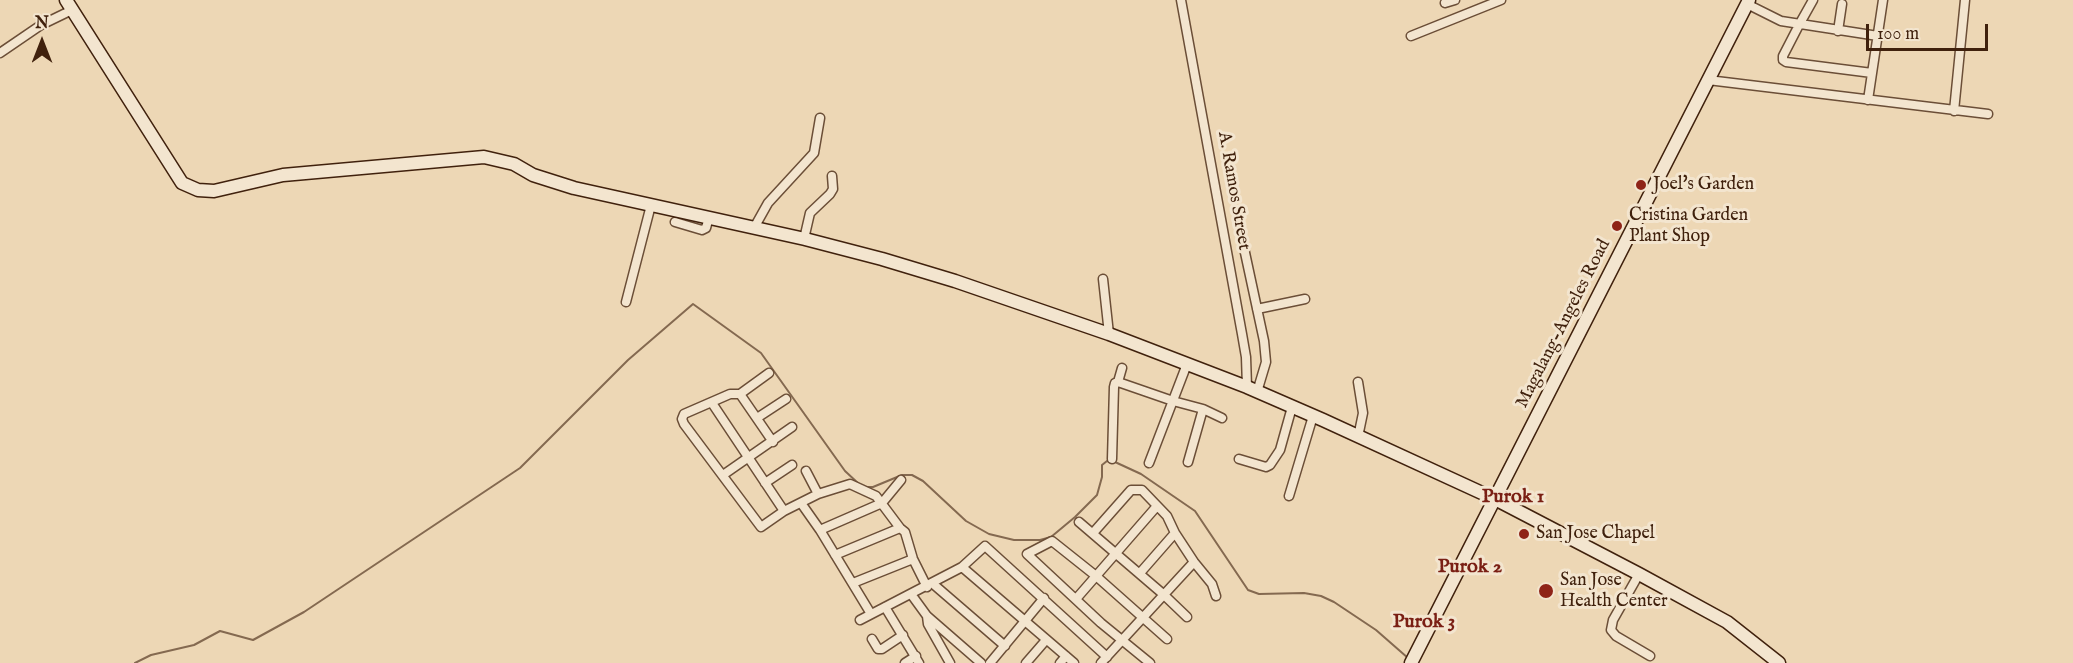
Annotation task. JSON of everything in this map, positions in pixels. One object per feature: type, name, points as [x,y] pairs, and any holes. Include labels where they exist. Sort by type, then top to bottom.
[{"type":"street","name":"A. Ramos Street","points":[[1181,0],[1252,389]]},
{"type":"street","points":[[1445,3],[1455,0]]},
{"type":"street","points":[[1411,36],[1501,0]]},
{"type":"street","points":[[1813,0],[1798,25],[1783,60],[1872,73]]},
{"type":"street","points":[[1868,100],[1883,0]]},
{"type":"street","points":[[1953,111],[1965,0]]},
{"type":"street","points":[[1748,2],[1781,21],[1878,36]]},
{"type":"street","name":"Magalang-Angeles Road","points":[[1413,659],[1748,2]]},
{"type":"street","points":[[1838,31],[1842,4]]},
{"type":"street","points":[[0,53],[69,5],[182,183],[198,190],[214,191],[283,175],[484,157],[514,164],[533,175],[559,184],[804,239],[955,281],[1109,334],[1252,389],[1495,499],[1727,622],[1779,663]]},
{"type":"street","points":[[1708,80],[1988,114]]},
{"type":"street","points":[[754,228],[768,203],[814,153],[820,118]]},
{"type":"street","points":[[804,239],[810,213],[833,189],[832,177]]},
{"type":"street","points":[[626,302],[651,205]]},
{"type":"street","points":[[675,222],[702,230],[706,228],[709,218]]},
{"type":"street","points":[[1244,248],[1266,362],[1252,389]]},
{"type":"street","points":[[1103,279],[1109,334]]},
{"type":"street","points":[[1257,309],[1305,299]]},
{"type":"street","points":[[1149,463],[1186,364]]},
{"type":"street","points":[[1112,459],[1114,387],[1122,368]]},
{"type":"street","points":[[769,373],[740,394],[730,394],[684,414],[682,419],[761,527],[784,511],[818,494],[850,484],[876,496],[908,536],[912,559],[930,585],[1005,646]]},
{"type":"street","points":[[1118,382],[1203,409],[1222,418]]},
{"type":"street","points":[[1358,382],[1363,413],[1358,437]]},
{"type":"street","points":[[740,394],[773,442]]},
{"type":"street","points":[[757,418],[786,399]]},
{"type":"street","points":[[712,403],[784,511]]},
{"type":"street","points":[[1239,459],[1266,467],[1270,465],[1280,450],[1292,407]]},
{"type":"street","points":[[1188,462],[1203,409]]},
{"type":"street","points":[[1289,496],[1313,416]]},
{"type":"street","points":[[723,475],[792,427]]},
{"type":"street","points":[[765,483],[792,465]]},
{"type":"street","points":[[806,471],[818,494]]},
{"type":"street","points":[[820,530],[882,503],[902,480]]},
{"type":"street","points":[[1093,533],[1131,490],[1142,490],[1167,516],[1194,562],[1212,584],[1216,596]]},
{"type":"street","points":[[801,503],[836,555],[871,614]]},
{"type":"street","points":[[1076,599],[1157,506]]},
{"type":"street","points":[[1079,522],[1164,594],[1187,617]]},
{"type":"street","points":[[836,555],[900,528]]},
{"type":"street","points":[[1140,573],[1175,533]]},
{"type":"street","points":[[1150,663],[1101,623],[1027,554],[1052,541],[1096,576],[1167,639]]},
{"type":"street","points":[[861,620],[962,567],[985,546],[1044,598],[1104,660],[1194,562]]},
{"type":"street","points":[[853,583],[912,559]]},
{"type":"street","points":[[962,567],[1046,640],[1063,660],[1074,663]]},
{"type":"street","points":[[1639,574],[1619,609],[1611,630],[1616,636],[1650,656]]},
{"type":"street","points":[[910,594],[927,616],[981,663]]},
{"type":"street","points":[[990,663],[1044,598]]},
{"type":"street","points":[[885,607],[917,660],[905,663]]},
{"type":"street","points":[[927,616],[928,624],[951,663]]},
{"type":"street","points":[[872,639],[878,649],[882,649],[903,634]]},
{"type":"street","points":[[1026,663],[1046,640]]},
{"type":"waterway","points":[[135,663],[151,655],[194,645],[220,631],[253,640],[304,612],[520,468],[628,360],[693,304],[761,353],[845,471],[859,484]]},
{"type":"waterway","points":[[863,487],[873,487],[902,475],[912,475],[923,481],[966,521],[989,534],[1014,540],[1040,540],[1051,537],[1097,495],[1102,477],[1102,465],[1107,461],[1115,462],[1141,474],[1195,511],[1248,590],[1259,594],[1304,593],[1321,596],[1376,630],[1408,658]]},
{"type":"place","name":"Joel's Garden","points":[[1641,185]]},
{"type":"place","name":"Cristina Garden Plant Shop","points":[[1617,226]]},
{"type":"place","name":"San Jose Chapel","points":[[1524,534]]},
{"type":"place","name":"San Jose Health Center","points":[[1546,591]]},
{"type":"district","name":"Purok 1","points":[[1513,498]]},
{"type":"district","name":"Purok 2","points":[[1470,568]]},
{"type":"district","name":"Purok 3","points":[[1424,623]]}]
